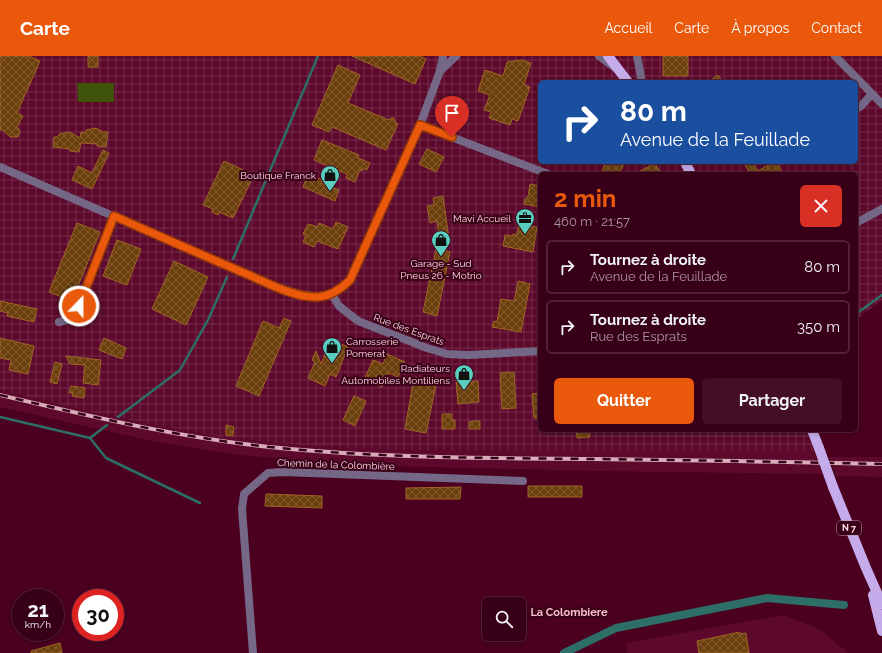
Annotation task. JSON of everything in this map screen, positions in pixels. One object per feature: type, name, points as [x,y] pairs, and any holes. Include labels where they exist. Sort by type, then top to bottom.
[{"type":"main road","points":[[608,56],[627,80]]},
{"type":"main road","name":"N 7","points":[[813,432],[833,487],[882,604]]},
{"type":"main road","name":"N 7","points":[[866,568],[882,631]]},
{"type":"street","points":[[0,167],[239,271],[291,292],[319,297],[342,288],[350,280],[420,125],[440,71],[443,56]]},
{"type":"street","points":[[440,71],[456,56]]},
{"type":"street","points":[[599,56],[620,71]]},
{"type":"street","points":[[638,56],[642,80]]},
{"type":"street","points":[[835,56],[882,104]]},
{"type":"street","points":[[858,108],[872,94]]},
{"type":"street","points":[[420,125],[543,172]]},
{"type":"street","points":[[858,222],[882,209]]},
{"type":"street","points":[[59,322],[67,320],[75,315],[114,216]]},
{"type":"street","name":"Rue des Esprats","points":[[331,293],[339,306],[358,321],[427,348],[447,354],[469,355],[538,351]]},
{"type":"street","name":"Chemin de la Colombière","points":[[254,653],[242,509],[244,494],[268,473],[283,472],[523,481]]},
{"type":"shaded area","points":[[0,56],[882,56],[882,300],[858,318],[858,172],[538,172],[538,432],[816,432],[814,451],[399,450],[331,447],[275,443],[215,436],[83,410],[0,390]]},
{"type":"shaded area","points":[[0,390],[145,423],[215,436],[275,443],[399,450],[814,451],[823,474],[389,466],[239,455],[157,442],[0,407]]},
{"type":"shaded area","points":[[829,457],[882,457],[882,477],[836,476]]},
{"type":"shaded area","points":[[783,615],[819,629],[848,653],[627,653],[626,643]]},
{"type":"green space","points":[[77,83],[114,83],[114,102],[78,102]]},
{"type":"building","points":[[0,56],[29,56],[40,61],[17,113],[23,116],[17,127],[20,131],[18,137],[10,137],[3,130],[0,130]]},
{"type":"building","points":[[88,56],[98,56],[98,67],[88,67]]},
{"type":"building","points":[[352,56],[420,56],[426,59],[415,84]]},
{"type":"building","points":[[663,56],[688,56],[688,76],[663,76]]},
{"type":"building","points":[[522,60],[531,63],[524,85],[530,87],[518,121],[512,119],[510,125],[489,118],[491,112],[484,110],[490,95],[478,91],[485,70],[503,76],[507,62]]},
{"type":"building","points":[[338,65],[360,75],[348,103],[389,120],[394,118],[398,124],[386,150],[332,127],[329,132],[312,125]]},
{"type":"building","points":[[718,75],[722,80],[711,80]]},
{"type":"building","points":[[96,128],[103,132],[108,132],[106,147],[97,146],[97,144],[81,143],[79,152],[70,151],[70,149],[53,147],[54,137],[58,137],[59,134],[70,132],[80,138],[81,132],[86,133],[86,130]]},
{"type":"building","points":[[322,140],[359,155],[358,158],[370,163],[367,170],[363,168],[362,171],[360,170],[355,182],[346,178],[347,174],[314,160]]},
{"type":"building","points":[[427,149],[444,157],[436,172],[419,164]]},
{"type":"building","points":[[103,150],[109,153],[92,189],[72,180],[78,166],[92,173]]},
{"type":"building","points":[[224,161],[254,175],[233,218],[219,212],[218,215],[212,212],[213,209],[203,205]]},
{"type":"building","points":[[605,164],[624,164],[620,172],[602,171]]},
{"type":"building","points":[[656,164],[660,172],[639,172]]},
{"type":"building","points":[[744,164],[753,164],[758,171],[770,164],[778,164],[782,172],[750,172]]},
{"type":"building","points":[[308,174],[322,180],[321,183],[339,190],[335,201],[303,187]]},
{"type":"building","points":[[530,184],[538,186],[538,207],[524,204],[525,199],[528,197]]},
{"type":"building","points":[[443,196],[449,239],[446,240],[446,251],[450,252],[437,316],[423,312],[436,249],[441,249],[437,221],[430,223],[427,206],[434,205],[433,198]]},
{"type":"building","points":[[336,222],[348,227],[338,249],[317,241],[314,247],[303,242],[306,235],[303,234],[308,224],[318,227],[319,223],[333,229]]},
{"type":"building","points":[[77,223],[100,232],[72,301],[49,292]]},
{"type":"building","points":[[519,224],[537,227],[533,252],[503,246],[505,235],[517,235]]},
{"type":"building","points":[[117,240],[141,249],[127,285],[103,276]]},
{"type":"building","points":[[174,261],[208,277],[186,325],[152,309]]},
{"type":"building","points":[[518,281],[530,284],[521,332],[492,327],[494,321],[497,322],[501,299],[514,301]]},
{"type":"building","points":[[0,301],[37,309],[34,322],[7,316],[8,313],[0,311]]},
{"type":"building","points":[[284,318],[291,321],[259,396],[236,386],[263,321],[279,328]]},
{"type":"building","points":[[0,338],[34,346],[28,374],[9,370],[11,360],[0,358]]},
{"type":"building","points":[[104,338],[126,348],[122,359],[99,350]]},
{"type":"building","points":[[331,340],[348,347],[336,377],[330,374],[325,386],[308,378],[315,362],[312,360],[316,351],[321,364]]},
{"type":"building","points":[[387,354],[405,362],[398,377],[389,373],[382,387],[364,380],[373,360],[383,364]]},
{"type":"building","points":[[66,356],[101,360],[98,385],[83,383],[85,365],[70,364]]},
{"type":"building","points":[[55,362],[62,364],[57,384],[50,382]]},
{"type":"building","points":[[514,372],[516,408],[502,409],[500,373]]},
{"type":"building","points":[[414,377],[437,380],[426,433],[405,429]]},
{"type":"building","points":[[478,381],[479,402],[458,404],[456,382]]},
{"type":"building","points":[[71,386],[85,388],[84,398],[72,396],[73,393],[69,393]]},
{"type":"building","points":[[538,393],[538,418],[534,418],[532,394]]},
{"type":"building","points":[[354,396],[366,401],[355,426],[343,420]]},
{"type":"building","points":[[442,414],[452,414],[452,420],[455,420],[455,429],[442,429]]},
{"type":"building","points":[[480,421],[480,429],[469,429],[469,422]]},
{"type":"building","points":[[226,425],[234,427],[233,436],[226,435]]},
{"type":"building","points":[[576,432],[589,432],[590,437],[577,438]]},
{"type":"building","points":[[528,486],[582,486],[582,497],[528,497]]},
{"type":"building","points":[[461,487],[460,499],[406,499],[406,488]]},
{"type":"building","points":[[266,494],[322,496],[322,508],[265,506]]},
{"type":"building","points":[[740,632],[740,634],[746,633],[749,653],[699,653],[697,641]]},
{"type":"building","points":[[60,643],[62,653],[31,653],[31,651]]},
{"type":"waterway","points":[[233,259],[318,56]]},
{"type":"waterway","points":[[118,417],[180,370],[208,320],[227,277]]},
{"type":"waterway","points":[[858,313],[882,295]]},
{"type":"waterway","points":[[0,417],[90,438],[106,458],[200,503]]},
{"type":"waterway","points":[[90,438],[107,425]]},
{"type":"waterway","points":[[564,653],[616,628],[767,598],[844,605]]},
{"type":"railway","points":[[0,395],[104,419],[174,433],[280,448],[358,454],[436,457],[882,464]]},
{"type":"place","name":"Boutique Franck","points":[[330,192]]},
{"type":"place","name":"Mavi Accueil","points":[[525,235]]},
{"type":"place","name":"Garage - Sud Pneus 26 - Motrio","points":[[441,257]]},
{"type":"place","name":"Carrosserie Pomerat","points":[[332,364]]},
{"type":"place","name":"Radiateurs Automobiles Montiliens","points":[[464,391]]},
{"type":"district","name":"La Colombiere","points":[[569,612]]},
{"type":"route","points":[[79,306],[114,216],[274,286],[307,296],[319,297],[331,293],[342,288],[350,280],[420,125],[452,137]]}]
